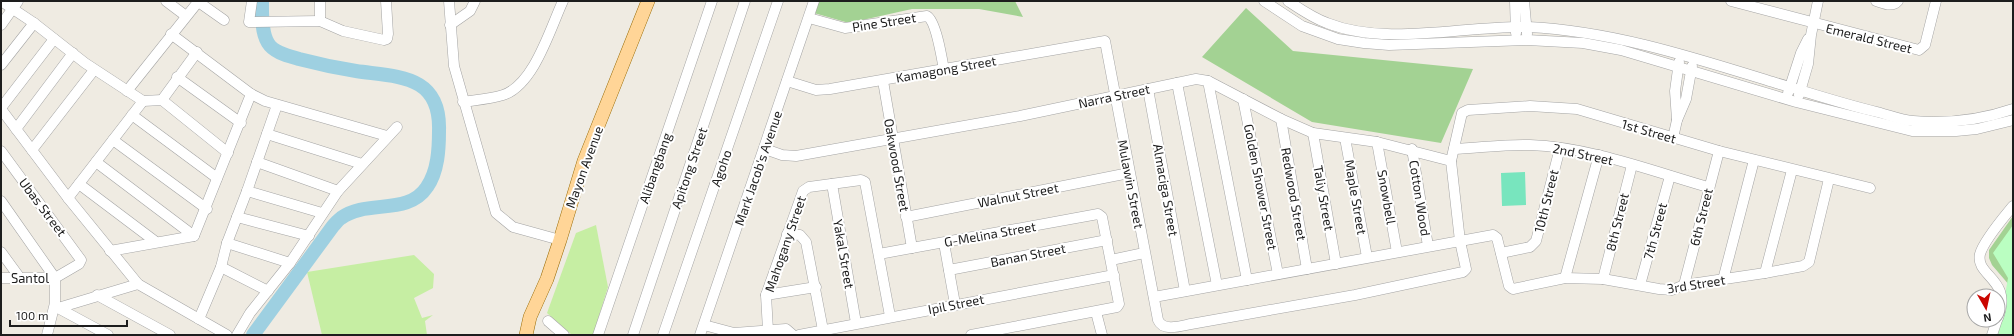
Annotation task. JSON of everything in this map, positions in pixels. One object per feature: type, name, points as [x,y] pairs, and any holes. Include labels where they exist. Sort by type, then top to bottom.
[{"type":"main road","name":"Mayon Avenue","points":[[526,335],[530,317],[547,279],[584,162],[648,1]]},
{"type":"street","points":[[1,1],[16,5],[34,23],[73,54],[94,70],[142,101],[162,100],[228,153]]},
{"type":"street","points":[[166,1],[186,16]]},
{"type":"street","points":[[127,91],[198,1],[224,20]]},
{"type":"street","points":[[252,1],[249,21],[320,22],[343,31],[384,40],[387,39],[388,34],[386,1]]},
{"type":"street","points":[[320,1],[320,22]]},
{"type":"street","points":[[449,1],[454,66],[463,102],[496,213],[513,227],[560,240]]},
{"type":"street","points":[[450,25],[470,12],[475,1]]},
{"type":"street","points":[[463,102],[503,95],[521,85],[534,68],[563,1]]},
{"type":"street","name":"Alibangbang","points":[[598,335],[712,1]]},
{"type":"street","name":"Apitong Street","points":[[633,335],[745,1]]},
{"type":"street","name":"Agoho","points":[[663,335],[778,1]]},
{"type":"street","name":"Mark Jacob's Avenue","points":[[700,335],[765,149],[814,1]]},
{"type":"street","points":[[1264,1],[1310,29],[1338,39],[1389,45],[1516,40],[1583,42],[1621,50],[1796,102],[1912,131],[1956,131],[1977,129],[2013,120]]},
{"type":"street","points":[[1288,1],[1304,12],[1327,23],[1350,30],[1374,33],[1527,27],[1586,32],[1680,54],[1846,104],[1912,121],[1949,122],[1973,120],[2013,109]]},
{"type":"street","points":[[1515,1],[1516,40]]},
{"type":"street","points":[[1524,1],[1528,40]]},
{"type":"street","points":[[1731,1],[1813,23]]},
{"type":"street","points":[[1786,99],[1795,88],[1808,64],[1811,35],[1818,1]]},
{"type":"street","points":[[1876,1],[1890,5],[1896,4],[1898,1]]},
{"type":"street","name":"Emerald Street","points":[[1813,23],[1919,50],[1925,45],[1936,1]]},
{"type":"street","points":[[1,25],[16,5]]},
{"type":"street","name":"Pine Street","points":[[809,18],[845,28],[927,16],[931,19],[934,28],[944,70]]},
{"type":"street","points":[[1,65],[34,23]]},
{"type":"street","points":[[171,34],[251,94],[264,101],[387,136]]},
{"type":"street","points":[[54,39],[1,108],[68,198],[138,284],[227,335]]},
{"type":"street","name":"Kamagong Street","points":[[787,81],[816,90],[883,81],[1105,41]]},
{"type":"street","name":"Mulawin Street","points":[[1105,41],[1144,253],[1158,320],[1163,326],[1171,327],[1191,324],[1356,295],[1464,272],[1466,269],[1460,241]]},
{"type":"street","points":[[162,100],[177,77],[197,52]]},
{"type":"street","points":[[16,129],[73,54]]},
{"type":"street","points":[[1677,120],[1675,103],[1680,54]]},
{"type":"street","points":[[1673,138],[1677,120],[1686,99],[1694,58]]},
{"type":"street","points":[[32,150],[94,70]]},
{"type":"street","points":[[177,77],[241,123]]},
{"type":"street","name":"Narra Street","points":[[765,149],[782,155],[796,156],[892,139],[1196,79],[1208,81],[1280,120],[1312,133],[1377,142],[1412,149],[1451,161]]},
{"type":"street","name":"Oakwood Street","points":[[883,81],[912,248]]},
{"type":"street","points":[[1208,81],[1247,280]]},
{"type":"street","points":[[1177,82],[1217,285]]},
{"type":"street","points":[[1795,88],[1796,102]]},
{"type":"street","name":"Almaciga Street","points":[[1148,89],[1185,291]]},
{"type":"street","points":[[194,236],[207,209],[217,178],[241,123],[251,94]]},
{"type":"street","name":"Golden Shower Street","points":[[1243,99],[1278,274]]},
{"type":"street","points":[[68,198],[142,101]]},
{"type":"street","points":[[199,319],[221,267],[227,243],[277,105]]},
{"type":"street","name":"1st Street","points":[[1454,149],[1464,111],[1510,106],[1576,109],[1719,151],[1870,188]]},
{"type":"street","points":[[132,115],[217,178]]},
{"type":"street","name":"Redwood Street","points":[[1280,120],[1307,269]]},
{"type":"street","points":[[237,335],[250,313],[290,264],[322,213],[338,191],[387,136],[397,127]]},
{"type":"street","name":"Taliy Street","points":[[1312,133],[1336,264]]},
{"type":"street","points":[[267,134],[362,164]]},
{"type":"street","name":"Maple Street","points":[[1345,138],[1367,257]]},
{"type":"street","points":[[113,140],[207,209]]},
{"type":"street","name":"Snowbell","points":[[1377,142],[1397,252]]},
{"type":"street","name":"2nd Street","points":[[1454,149],[1530,145],[1560,148],[1599,156],[1708,187]]},
{"type":"street","name":"10th Street","points":[[1501,253],[1530,247],[1536,241],[1560,148]]},
{"type":"street","name":"Cotton Wood","points":[[1412,149],[1428,246]]},
{"type":"street","points":[[1454,149],[1451,161],[1452,186],[1460,241]]},
{"type":"street","name":"Ubas Street","points":[[1,151],[79,256],[79,264]]},
{"type":"street","name":"6th Street","points":[[1684,284],[1708,187],[1719,151]]},
{"type":"street","points":[[1565,278],[1599,156]]},
{"type":"street","points":[[1723,280],[1754,160]]},
{"type":"street","points":[[96,162],[194,236]]},
{"type":"street","points":[[257,162],[338,191]]},
{"type":"street","name":"8th Street","points":[[1603,279],[1632,165]]},
{"type":"street","points":[[1765,273],[1792,170]]},
{"type":"street","name":"Walnut Street","points":[[906,217],[1129,173]]},
{"type":"street","name":"7th Street","points":[[1640,285],[1670,176]]},
{"type":"street","name":"3rd Street","points":[[1501,253],[1509,286],[1513,289],[1565,278],[1603,279],[1672,290],[1684,284],[1723,280],[1802,266],[1809,262],[1829,179]]},
{"type":"street","name":"Mahogany Street","points":[[768,330],[766,295],[803,191],[809,187],[861,180],[865,182],[880,254],[890,316]]},
{"type":"street","points":[[79,184],[156,242]]},
{"type":"street","name":"Yakal Street","points":[[832,184],[856,323]]},
{"type":"street","points":[[247,191],[322,213]]},
{"type":"street","points":[[1,201],[55,278],[57,307],[47,335]]},
{"type":"street","points":[[1998,288],[1982,267],[1980,254],[1995,229],[2013,206]]},
{"type":"street","name":"G-Melina Street","points":[[880,254],[1098,214],[1104,219],[1107,240]]},
{"type":"street","points":[[237,217],[308,236]]},
{"type":"street","points":[[787,234],[800,236],[805,240],[816,287],[823,330]]},
{"type":"street","points":[[1154,296],[1495,235],[1501,253]]},
{"type":"street","points":[[110,251],[194,236]]},
{"type":"street","points":[[970,335],[1096,312],[1119,306],[1107,240]]},
{"type":"street","name":"Banan Street","points":[[949,270],[1107,240]]},
{"type":"street","points":[[227,243],[290,264]]},
{"type":"street","points":[[944,243],[955,304]]},
{"type":"street","points":[[1,252],[20,278]]},
{"type":"street","points":[[1111,260],[1144,253]]},
{"type":"street","name":"Santol","points":[[1,278],[55,278],[79,264]]},
{"type":"street","points":[[221,267],[268,291]]},
{"type":"street","name":"Ipil Street","points":[[799,335],[890,316],[1114,275]]},
{"type":"street","points":[[57,307],[138,284]]},
{"type":"street","points":[[766,295],[816,287]]},
{"type":"street","points":[[97,295],[170,335]]},
{"type":"street","points":[[57,307],[108,335]]},
{"type":"street","points":[[1096,312],[1102,335]]},
{"type":"street","points":[[548,321],[564,335]]},
{"type":"street","points":[[704,325],[734,333],[787,329],[793,335]]},
{"type":"green space","points":[[819,1],[1015,1],[1023,17],[979,9],[912,9],[849,23],[814,13]]},
{"type":"green space","points":[[1246,8],[1293,51],[1473,69],[1441,143],[1312,122],[1202,57]]},
{"type":"green space","points":[[1525,172],[1526,205],[1502,206],[1501,173]]},
{"type":"green space","points":[[2013,216],[2013,335],[2010,286],[1992,265],[1989,258],[1989,250]]},
{"type":"green space","points":[[596,225],[608,287],[593,335],[572,335],[547,313],[576,233]]},
{"type":"green space","points":[[2013,225],[2013,335],[1998,335],[1999,328],[2006,328],[2006,289],[2008,278],[1993,253]]},
{"type":"green space","points":[[414,255],[434,274],[433,288],[414,298],[422,318],[433,315],[425,321],[427,335],[322,335],[307,272]]},
{"type":"waterway","points":[[253,335],[333,226],[340,219],[351,212],[398,205],[419,196],[427,187],[434,174],[439,138],[438,112],[433,98],[414,82],[387,75],[313,63],[286,55],[274,49],[268,43],[264,33],[262,22],[262,1]]}]
